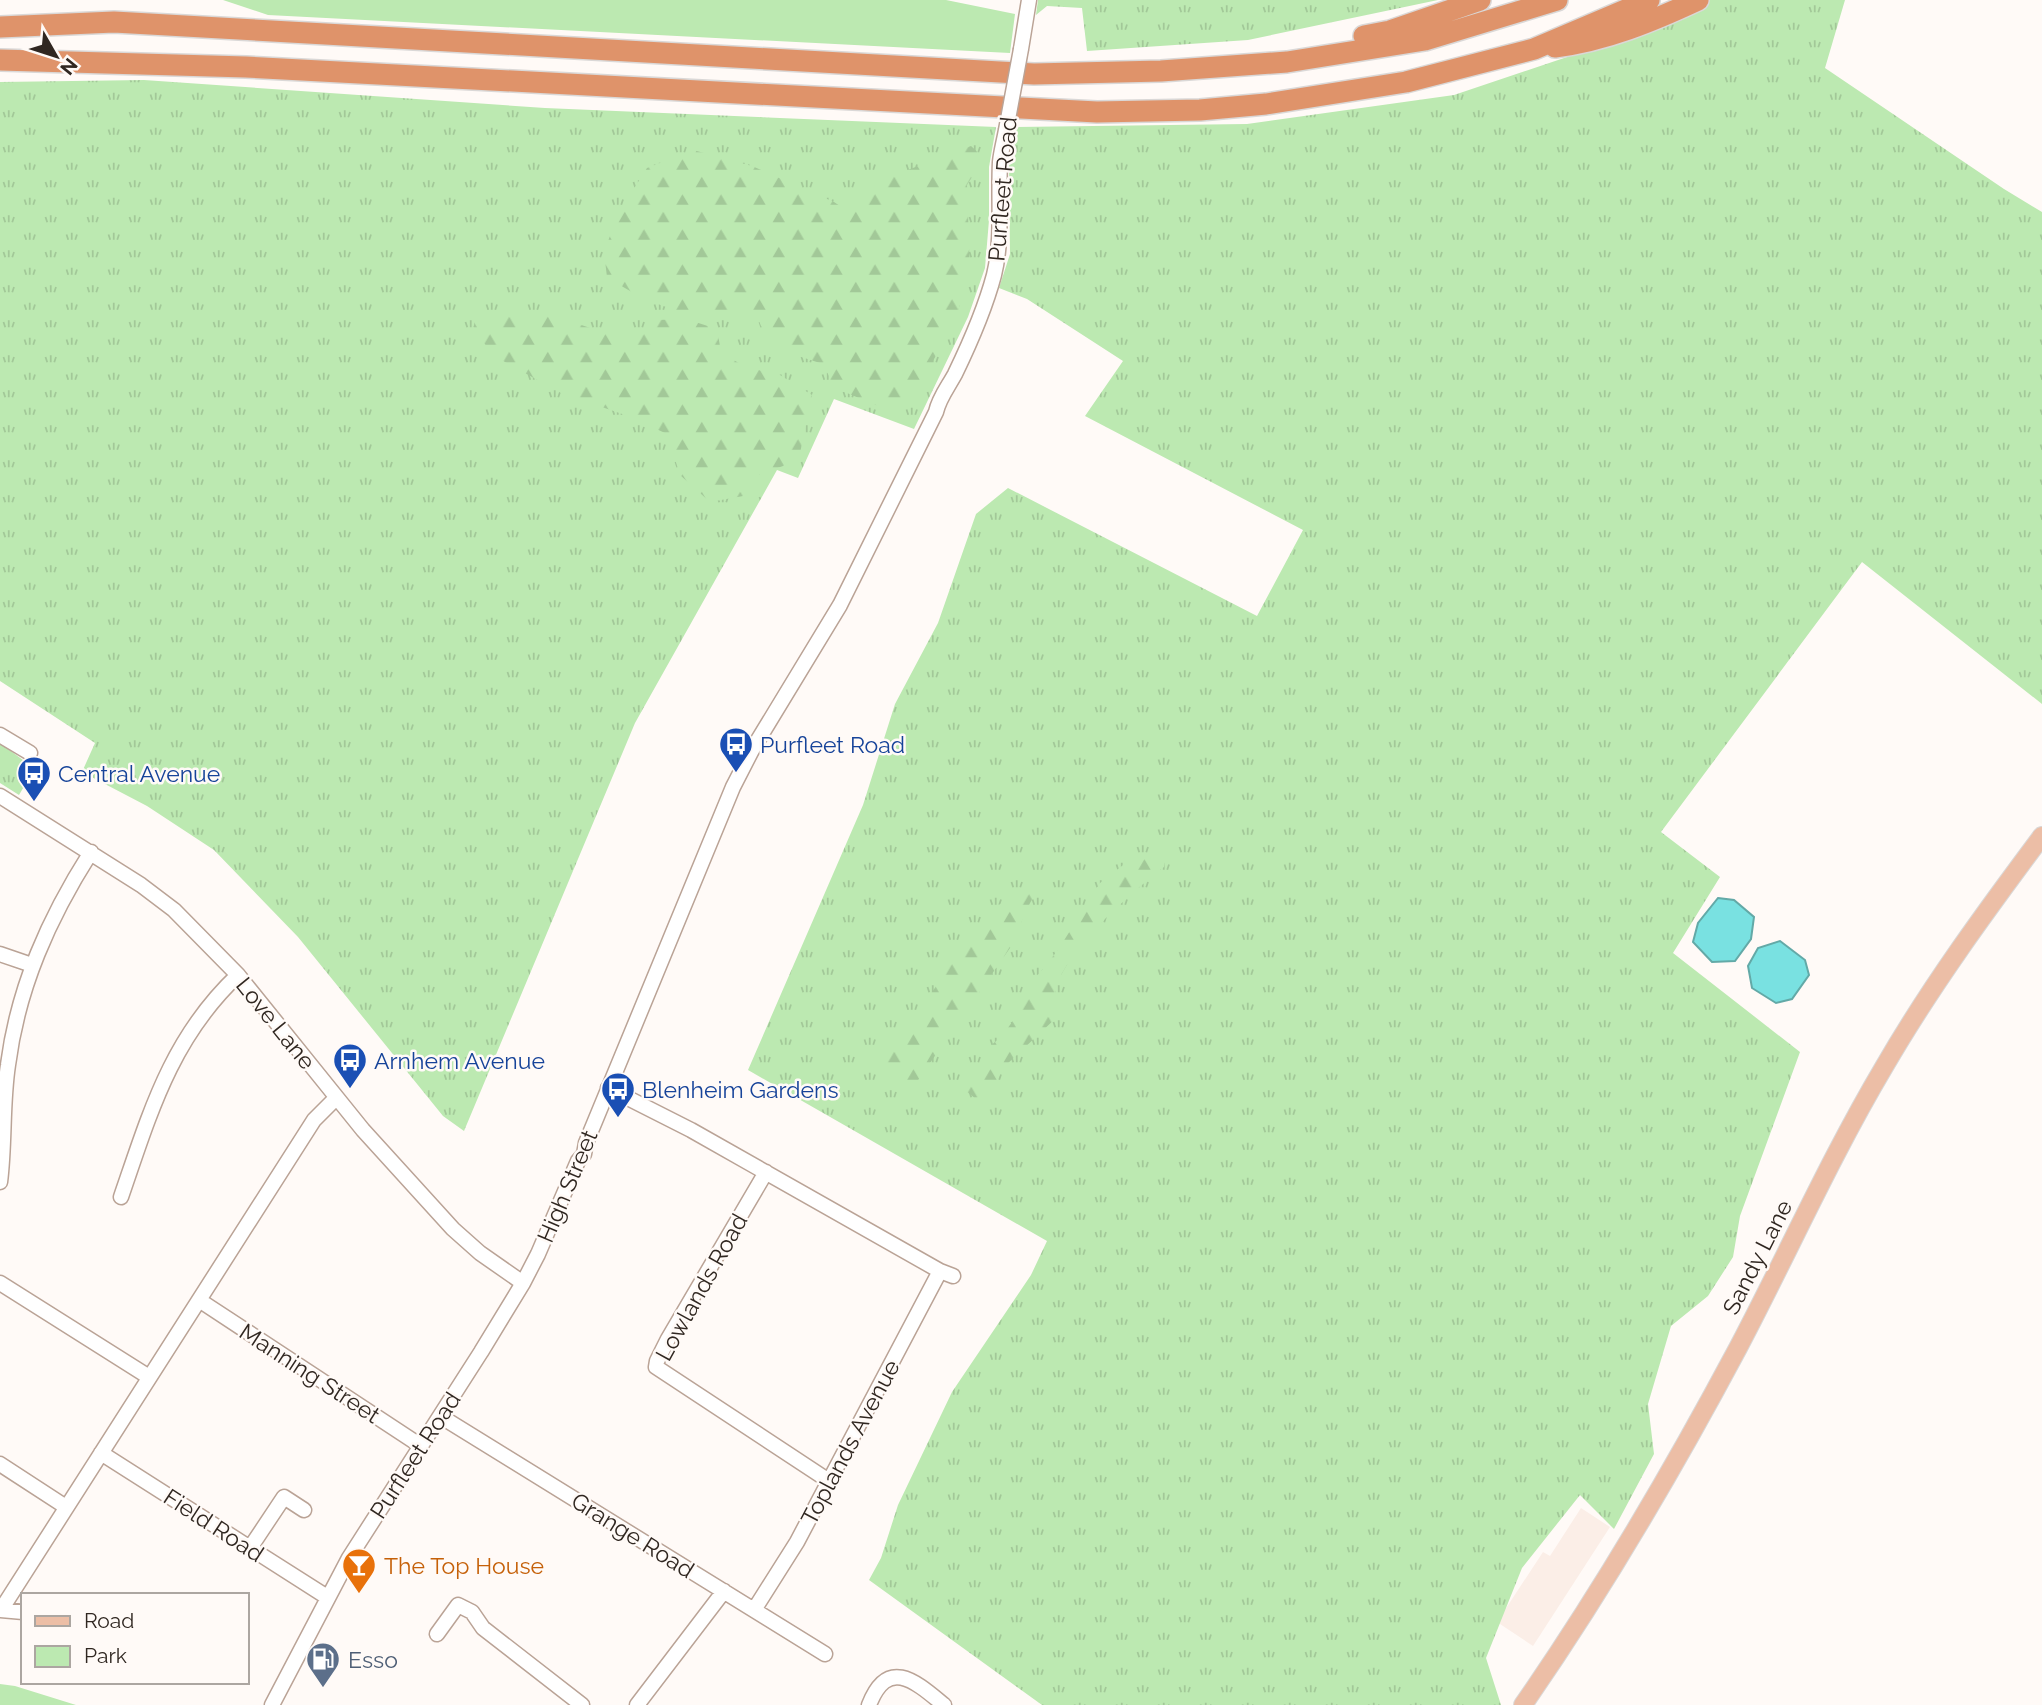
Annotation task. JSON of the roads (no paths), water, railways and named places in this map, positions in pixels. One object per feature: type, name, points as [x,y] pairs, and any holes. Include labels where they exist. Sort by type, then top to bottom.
[{"type":"highway","points":[[1286,62],[1313,46],[1390,31],[1480,0]]},
{"type":"highway","points":[[0,27],[114,22],[1034,74],[1161,71],[1286,62],[1425,40],[1557,0]]},
{"type":"highway","points":[[1534,49],[1649,0]]},
{"type":"highway","points":[[0,60],[246,67],[1097,113],[1199,110],[1300,100],[1406,82],[1534,49],[1586,43],[1665,16],[1698,0]]},
{"type":"main road","name":"Sandy Lane","points":[[1523,1705],[1619,1556],[1679,1455],[1738,1348],[1884,1066],[1976,923],[2042,836]]},
{"type":"street","name":"Purfleet Road","points":[[608,1088],[733,787],[839,606],[971,340],[994,275],[998,250],[1000,161],[1029,0]]},
{"type":"street","points":[[0,735],[30,753]]},
{"type":"street","name":"Love Lane","points":[[0,796],[91,852],[174,910],[238,975],[336,1098],[453,1229],[480,1253],[523,1283]]},
{"type":"street","points":[[0,1182],[8,1067],[15,1022],[32,965],[61,900],[91,852]]},
{"type":"street","points":[[0,954],[32,965]]},
{"type":"street","points":[[121,1198],[167,1070],[202,1017],[224,988],[238,975]]},
{"type":"street","points":[[608,1088],[766,1172]]},
{"type":"street","name":"High Street","points":[[523,1283],[578,1161],[584,1154],[608,1088]]},
{"type":"street","points":[[21,1612],[0,1610],[314,1120],[336,1098]]},
{"type":"street","name":"Toplands Avenue","points":[[754,1610],[797,1542],[946,1273],[766,1172]]},
{"type":"street","name":"Lowlands Road","points":[[766,1172],[668,1339],[656,1367],[829,1481]]},
{"type":"street","points":[[0,1283],[149,1377]]},
{"type":"street","name":"Purfleet Road","points":[[272,1705],[349,1558],[523,1283]]},
{"type":"street","name":"Manning Street","points":[[199,1300],[421,1446]]},
{"type":"street","name":"Grange Road","points":[[440,1416],[825,1654]]},
{"type":"street","name":"Field Road","points":[[101,1453],[327,1597]]},
{"type":"street","points":[[0,1464],[66,1507]]},
{"type":"street","points":[[250,1549],[284,1497],[304,1510]]},
{"type":"street","points":[[638,1705],[724,1591]]},
{"type":"street","points":[[438,1634],[458,1605],[472,1612],[483,1628],[582,1705]]},
{"type":"street","points":[[869,1705],[878,1686],[893,1677],[905,1677],[914,1681],[944,1705]]},
{"type":"water","points":[[1718,898],[1734,900],[1754,917],[1751,939],[1735,961],[1712,962],[1693,942],[1698,923]]},
{"type":"water","points":[[1780,941],[1805,960],[1809,975],[1792,999],[1776,1003],[1752,988],[1748,966],[1758,948]]},
{"type":"place","name":"Purfleet Road","points":[[736,774]]},
{"type":"place","name":"Central Avenue","points":[[34,803]]},
{"type":"place","name":"Arnhem Avenue","points":[[350,1090]]},
{"type":"place","name":"Blenheim Gardens","points":[[618,1119]]},
{"type":"place","name":"The Top House","points":[[359,1595]]},
{"type":"place","name":"Esso","points":[[323,1689]]}]
